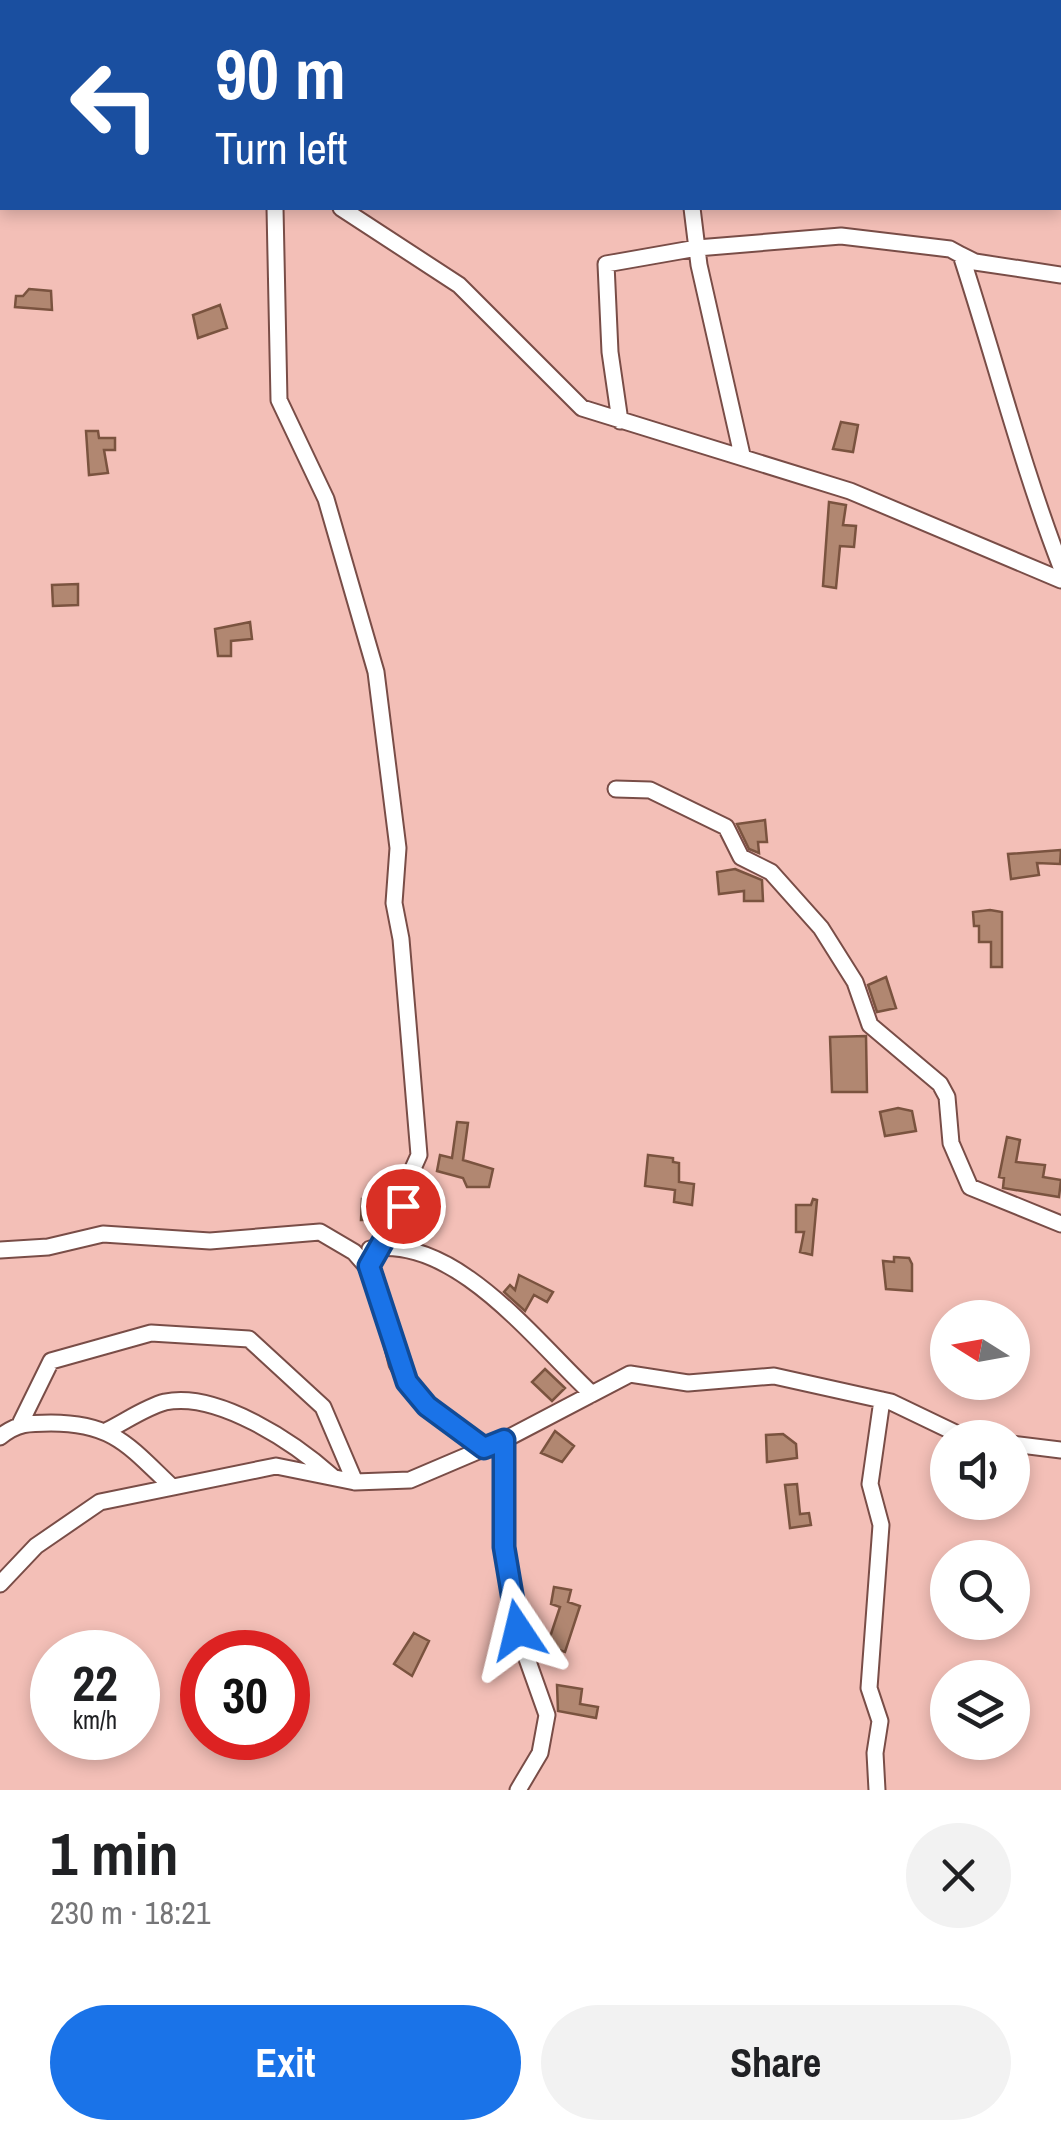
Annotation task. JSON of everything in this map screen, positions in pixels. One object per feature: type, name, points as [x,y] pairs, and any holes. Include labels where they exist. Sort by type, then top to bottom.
[{"type":"street","points":[[275,210],[279,400],[326,498],[372,658],[398,848],[394,903],[401,939],[419,1154],[407,1182],[402,1214],[369,1266]]},
{"type":"street","points":[[345,210],[458,285],[582,408],[742,454],[850,491],[1061,580]]},
{"type":"street","points":[[692,210],[742,454]]},
{"type":"street","points":[[620,421],[604,266],[698,248],[861,236],[950,249],[975,262],[1061,274]]},
{"type":"street","points":[[962,256],[1022,446],[1029,482],[1061,567]]},
{"type":"street","points":[[616,789],[650,790],[728,829],[742,857],[771,872],[821,928],[855,982],[874,1030],[940,1084],[947,1097],[950,1142],[970,1187],[1061,1224]]},
{"type":"street","points":[[0,1250],[48,1247],[104,1234],[210,1241],[307,1230],[320,1232],[369,1266],[407,1382],[427,1406],[484,1448]]},
{"type":"street","points":[[354,1252],[412,1248],[467,1276],[592,1394]]},
{"type":"street","points":[[0,1437],[21,1422],[51,1361],[151,1333],[236,1336],[255,1342],[323,1407],[354,1482]]},
{"type":"street","points":[[0,1584],[36,1546],[86,1509],[171,1486],[276,1466],[354,1482],[410,1480],[504,1440],[630,1374],[688,1382],[761,1375],[882,1400],[930,1422]]},
{"type":"street","points":[[877,1790],[875,1753],[880,1721],[869,1688],[882,1526],[870,1484],[882,1400]]},
{"type":"street","points":[[108,1430],[160,1403],[198,1401],[295,1443],[336,1480]]},
{"type":"street","points":[[21,1422],[80,1423],[108,1430],[171,1486]]},
{"type":"street","points":[[504,1440],[505,1561],[520,1639],[547,1714],[540,1753],[518,1790]]},
{"type":"street","points":[[1030,1446],[1061,1450]]},
{"type":"building","points":[[29,289],[51,291],[52,310],[15,307],[16,296],[23,296]]},
{"type":"building","points":[[220,305],[227,328],[198,338],[193,315]]},
{"type":"building","points":[[841,422],[858,425],[853,452],[833,449]]},
{"type":"building","points":[[86,431],[98,431],[99,438],[115,438],[115,450],[104,450],[108,473],[89,475]]},
{"type":"building","points":[[829,502],[846,505],[843,525],[856,526],[854,547],[840,546],[836,588],[823,586]]},
{"type":"building","points":[[78,584],[78,605],[53,606],[52,585]]},
{"type":"building","points":[[250,622],[252,639],[231,641],[231,656],[218,656],[215,629]]},
{"type":"building","points":[[765,820],[767,842],[758,842],[759,853],[749,849],[737,824]]},
{"type":"building","points":[[1061,850],[1060,864],[1037,863],[1039,875],[1011,879],[1008,854]]},
{"type":"building","points":[[735,869],[762,880],[763,901],[744,901],[744,891],[719,894],[717,872]]},
{"type":"building","points":[[973,912],[1002,912],[1002,967],[991,967],[991,942],[979,942],[979,926],[974,926]]},
{"type":"building","points":[[886,977],[896,1008],[877,1012],[868,985]]},
{"type":"building","points":[[866,1036],[867,1092],[832,1092],[830,1037]]},
{"type":"building","points":[[898,1108],[912,1111],[916,1131],[885,1136],[880,1112]]},
{"type":"building","points":[[457,1122],[468,1123],[463,1160],[493,1169],[489,1187],[467,1187],[463,1178],[437,1171],[440,1155],[452,1158]]},
{"type":"building","points":[[1007,1137],[1020,1140],[1016,1162],[1045,1165],[1043,1177],[1061,1180],[1059,1197],[1003,1188],[1004,1178],[999,1177]]},
{"type":"building","points":[[648,1155],[673,1158],[673,1162],[679,1163],[679,1182],[694,1184],[692,1205],[674,1202],[675,1190],[645,1186]]},
{"type":"building","points":[[362,1199],[391,1200],[385,1220],[361,1220]]},
{"type":"building","points":[[813,1199],[817,1200],[812,1255],[800,1252],[804,1232],[796,1232],[796,1205],[811,1205]]},
{"type":"building","points":[[894,1257],[909,1258],[912,1291],[886,1289],[883,1261],[894,1262]]},
{"type":"building","points":[[519,1275],[553,1292],[547,1302],[534,1295],[525,1311],[504,1292],[510,1285],[515,1290]]},
{"type":"building","points":[[545,1369],[565,1388],[552,1401],[532,1382]]},
{"type":"building","points":[[555,1431],[574,1446],[562,1462],[541,1453]]},
{"type":"building","points":[[783,1434],[796,1444],[797,1458],[767,1462],[766,1435]]},
{"type":"building","points":[[797,1484],[800,1514],[809,1513],[811,1525],[790,1528],[785,1485]]},
{"type":"building","points":[[554,1587],[571,1590],[568,1602],[580,1606],[565,1652],[547,1646],[560,1607],[551,1604]]},
{"type":"building","points":[[414,1633],[429,1641],[412,1676],[394,1664]]},
{"type":"building","points":[[557,1685],[582,1689],[580,1704],[598,1707],[596,1718],[558,1711]]},
{"type":"route","points":[[403,1206],[402,1214],[382,1239],[369,1266],[379,1286],[397,1364],[407,1382],[427,1406],[484,1448],[504,1440],[505,1561],[518,1630]]}]
